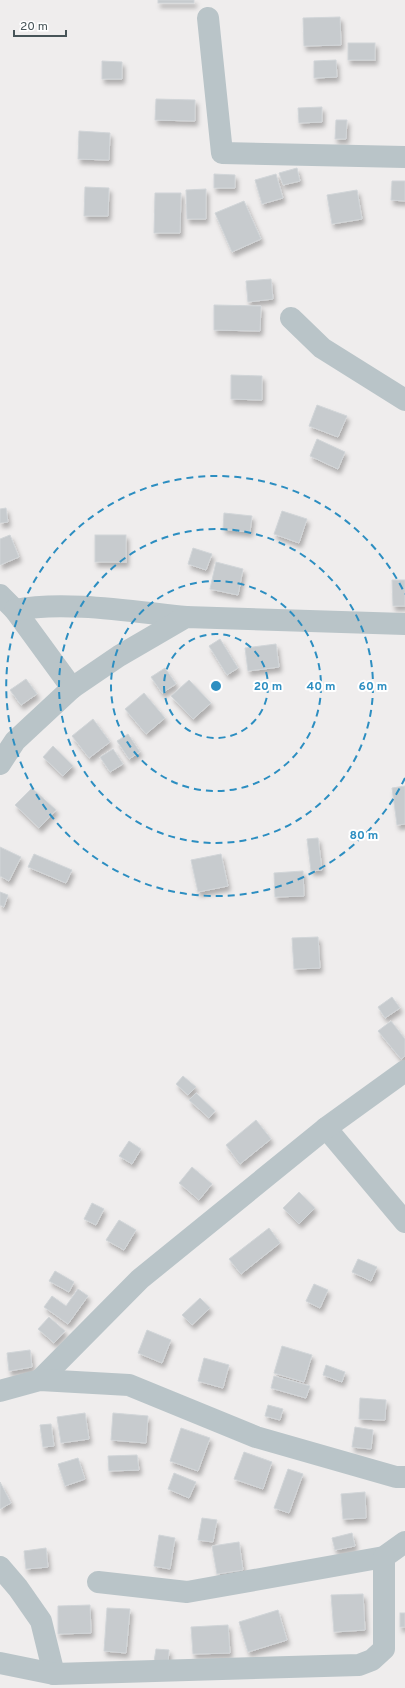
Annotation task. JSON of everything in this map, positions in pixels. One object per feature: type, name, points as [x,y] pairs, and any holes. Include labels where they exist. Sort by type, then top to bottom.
[{"type":"street","points":[[208,18],[222,153],[405,157]]},
{"type":"street","points":[[290,318],[322,348],[405,400]]},
{"type":"street","points":[[0,595],[15,610],[72,688]]},
{"type":"street","points":[[15,610],[36,606],[102,609],[186,617],[405,624]]},
{"type":"street","points":[[0,764],[15,741],[72,688],[119,656],[186,617]]},
{"type":"street","points":[[40,1380],[140,1279],[326,1128],[405,1070]]},
{"type":"street","points":[[326,1128],[405,1222]]},
{"type":"street","points":[[0,1391],[40,1380],[129,1385],[256,1436],[396,1477],[405,1477]]},
{"type":"street","points":[[98,1582],[187,1592],[384,1557],[405,1542]]},
{"type":"street","points":[[0,1663],[54,1674],[358,1665],[372,1660],[384,1649],[384,1557]]},
{"type":"street","points":[[0,1567],[18,1588],[41,1621],[54,1674]]},
{"type":"building","points":[[158,0],[194,0],[194,3],[158,3]]},
{"type":"building","points":[[340,17],[341,45],[304,46],[303,18]]},
{"type":"building","points":[[348,43],[375,43],[375,60],[348,60]]},
{"type":"building","points":[[336,60],[337,77],[314,78],[314,61]]},
{"type":"building","points":[[102,61],[122,62],[122,79],[102,79]]},
{"type":"building","points":[[156,99],[195,100],[195,121],[155,120]]},
{"type":"building","points":[[322,107],[322,122],[299,123],[298,108]]},
{"type":"building","points":[[336,120],[347,120],[346,139],[335,139]]},
{"type":"building","points":[[79,131],[110,133],[109,160],[78,159]]},
{"type":"building","points":[[297,168],[300,181],[283,185],[279,173]]},
{"type":"building","points":[[214,174],[235,175],[235,188],[214,188]]},
{"type":"building","points":[[276,174],[283,198],[262,204],[255,180]]},
{"type":"building","points":[[392,181],[405,181],[405,201],[391,200]]},
{"type":"building","points":[[85,187],[109,188],[108,216],[84,216]]},
{"type":"building","points":[[206,189],[206,219],[187,219],[186,190]]},
{"type":"building","points":[[357,190],[362,219],[332,224],[327,195]]},
{"type":"building","points":[[155,193],[181,193],[180,233],[154,233]]},
{"type":"building","points":[[244,201],[261,239],[232,252],[215,213]]},
{"type":"building","points":[[271,279],[273,299],[248,302],[246,281]]},
{"type":"building","points":[[214,305],[261,306],[260,331],[214,330]]},
{"type":"building","points":[[231,375],[262,376],[262,400],[231,399]]},
{"type":"building","points":[[317,405],[347,416],[338,437],[309,426]]},
{"type":"building","points":[[317,439],[345,452],[338,469],[310,456]]},
{"type":"building","points":[[6,508],[8,522],[0,523],[0,509]]},
{"type":"building","points":[[282,511],[307,519],[299,543],[274,534]]},
{"type":"building","points":[[224,513],[252,516],[250,532],[223,529]]},
{"type":"building","points":[[10,535],[19,557],[0,565],[0,539]]},
{"type":"building","points":[[95,535],[126,535],[126,562],[95,562]]},
{"type":"building","points":[[193,548],[212,554],[206,570],[188,564]]},
{"type":"building","points":[[216,562],[243,569],[238,595],[210,589]]},
{"type":"building","points":[[392,580],[405,580],[405,606],[393,606]]},
{"type":"building","points":[[220,639],[238,668],[227,675],[209,646]]},
{"type":"building","points":[[276,644],[279,667],[248,671],[245,648]]},
{"type":"building","points":[[165,668],[176,684],[162,693],[151,677]]},
{"type":"building","points":[[26,679],[37,694],[21,705],[10,690]]},
{"type":"building","points":[[189,680],[211,703],[193,719],[171,696]]},
{"type":"building","points":[[144,693],[165,718],[146,734],[125,709]]},
{"type":"building","points":[[93,719],[110,742],[89,758],[72,736]]},
{"type":"building","points":[[128,734],[140,752],[129,759],[117,741]]},
{"type":"building","points":[[53,746],[73,766],[63,776],[43,757]]},
{"type":"building","points":[[113,749],[123,764],[110,772],[100,757]]},
{"type":"building","points":[[405,786],[405,824],[397,825],[392,788]]},
{"type":"building","points":[[32,788],[56,810],[39,828],[15,805]]},
{"type":"building","points":[[318,838],[322,870],[311,871],[307,839]]},
{"type":"building","points":[[0,847],[21,857],[9,881],[0,876]]},
{"type":"building","points":[[34,854],[72,870],[66,883],[28,867]]},
{"type":"building","points":[[221,854],[228,886],[198,892],[191,860]]},
{"type":"building","points":[[303,871],[304,896],[275,897],[274,873]]},
{"type":"building","points":[[0,892],[8,895],[4,907],[0,905]]},
{"type":"building","points":[[318,937],[320,968],[294,969],[292,938]]},
{"type":"building","points":[[392,997],[400,1008],[385,1018],[378,1007]]},
{"type":"building","points":[[391,1021],[405,1039],[405,1056],[401,1059],[378,1031]]},
{"type":"building","points":[[183,1076],[196,1087],[188,1095],[176,1084]]},
{"type":"building","points":[[196,1093],[215,1111],[209,1118],[189,1100]]},
{"type":"building","points":[[256,1120],[271,1139],[240,1164],[226,1145]]},
{"type":"building","points":[[129,1141],[141,1149],[132,1164],[119,1156]]},
{"type":"building","points":[[192,1167],[212,1184],[199,1200],[179,1183]]},
{"type":"building","points":[[299,1192],[315,1208],[299,1224],[283,1208]]},
{"type":"building","points":[[92,1203],[104,1209],[96,1225],[84,1219]]},
{"type":"building","points":[[119,1220],[136,1230],[124,1250],[106,1240]]},
{"type":"building","points":[[269,1228],[280,1243],[241,1274],[229,1259]]},
{"type":"building","points":[[358,1259],[377,1267],[371,1281],[352,1272]]},
{"type":"building","points":[[55,1271],[74,1282],[69,1292],[49,1281]]},
{"type":"building","points":[[314,1284],[328,1290],[320,1308],[306,1301]]},
{"type":"building","points":[[78,1289],[88,1296],[68,1324],[44,1307],[52,1296],[66,1306]]},
{"type":"building","points":[[200,1298],[210,1308],[192,1325],[182,1315]]},
{"type":"building","points":[[49,1317],[65,1331],[54,1343],[38,1329]]},
{"type":"building","points":[[147,1330],[171,1340],[162,1363],[138,1353]]},
{"type":"building","points":[[282,1346],[312,1355],[304,1382],[274,1373]]},
{"type":"building","points":[[30,1350],[32,1367],[9,1371],[7,1353]]},
{"type":"building","points":[[204,1358],[229,1365],[223,1388],[198,1381]]},
{"type":"building","points":[[326,1365],[345,1372],[342,1382],[323,1375]]},
{"type":"building","points":[[274,1376],[310,1386],[306,1398],[271,1388]]},
{"type":"building","points":[[360,1398],[386,1400],[385,1420],[359,1419]]},
{"type":"building","points":[[268,1405],[283,1409],[280,1420],[265,1416]]},
{"type":"building","points":[[85,1413],[89,1439],[61,1443],[57,1417]]},
{"type":"building","points":[[113,1413],[148,1416],[146,1443],[111,1440]]},
{"type":"building","points":[[51,1424],[54,1446],[43,1447],[40,1425]]},
{"type":"building","points":[[355,1427],[373,1430],[371,1449],[352,1447]]},
{"type":"building","points":[[181,1428],[210,1438],[198,1471],[170,1461]]},
{"type":"building","points":[[244,1452],[272,1462],[263,1489],[234,1479]]},
{"type":"building","points":[[137,1455],[139,1470],[109,1471],[108,1456]]},
{"type":"building","points":[[78,1458],[85,1479],[65,1486],[58,1464]]},
{"type":"building","points":[[288,1469],[303,1474],[289,1513],[274,1508]]},
{"type":"building","points":[[174,1473],[196,1482],[189,1498],[168,1489]]},
{"type":"building","points":[[0,1482],[11,1503],[0,1509]]},
{"type":"building","points":[[365,1492],[366,1518],[343,1519],[341,1494]]},
{"type":"building","points":[[202,1518],[217,1520],[213,1542],[198,1540]]},
{"type":"building","points":[[352,1533],[355,1546],[335,1550],[332,1538]]},
{"type":"building","points":[[159,1535],[175,1538],[170,1569],[154,1566]]},
{"type":"building","points":[[239,1542],[243,1570],[217,1574],[212,1546]]},
{"type":"building","points":[[46,1548],[48,1567],[26,1569],[24,1551]]},
{"type":"building","points":[[363,1594],[365,1630],[334,1632],[331,1595]]},
{"type":"building","points":[[90,1605],[91,1633],[58,1634],[58,1606]]},
{"type":"building","points":[[107,1608],[130,1609],[126,1653],[104,1651]]},
{"type":"building","points":[[278,1610],[287,1640],[248,1652],[239,1622]]},
{"type":"building","points":[[400,1613],[405,1613],[405,1627],[400,1627]]},
{"type":"building","points":[[228,1625],[230,1653],[193,1654],[191,1627]]},
{"type":"building","points":[[156,1649],[169,1650],[168,1663],[154,1662]]}]
